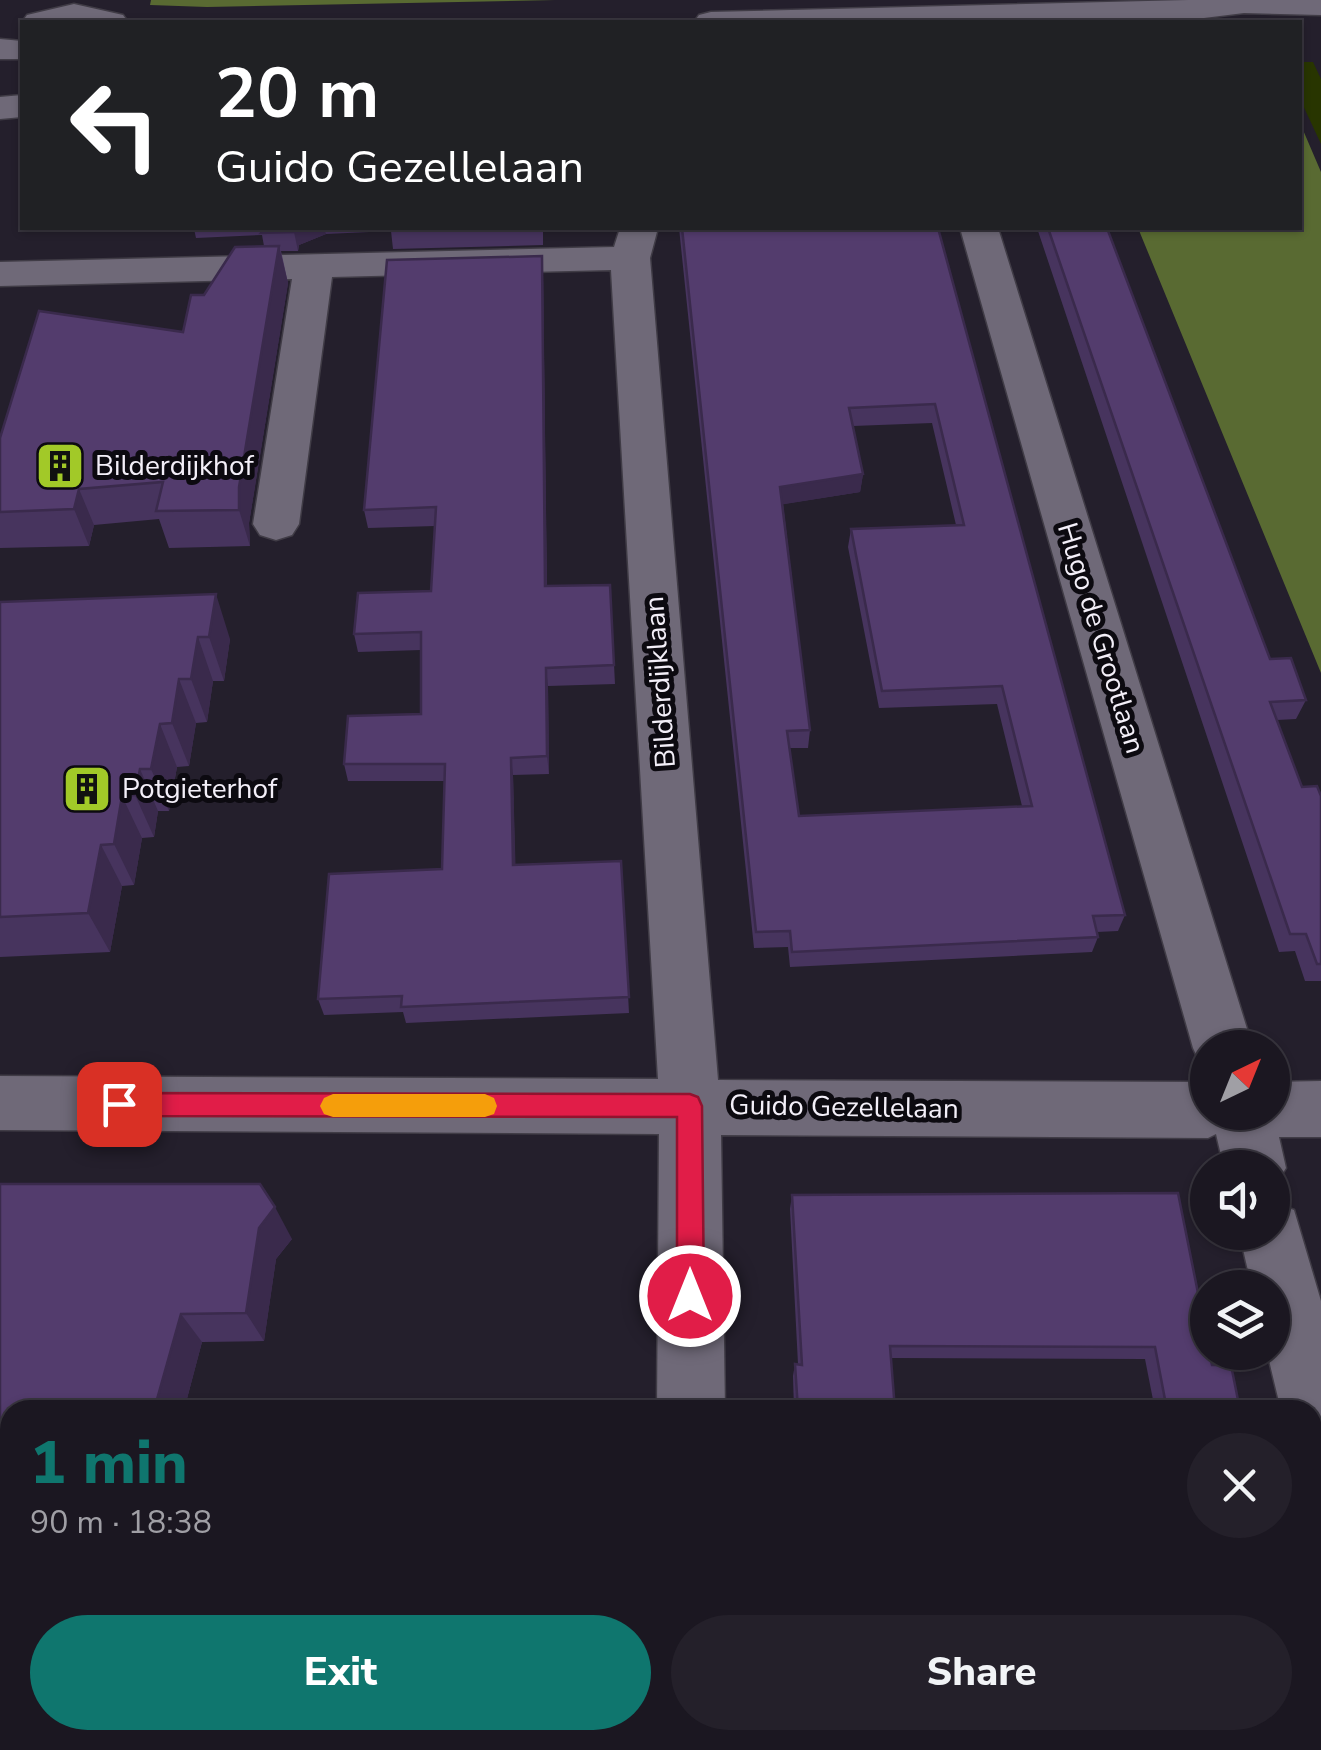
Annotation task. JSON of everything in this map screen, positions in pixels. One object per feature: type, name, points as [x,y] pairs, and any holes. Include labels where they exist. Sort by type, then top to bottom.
[{"type":"street","points":[[848,20],[1188,10],[1244,3],[1321,5]]},
{"type":"street","points":[[1188,10],[1321,21]]},
{"type":"street","name":"Hugo de Grootlaan","points":[[981,230],[1218,1030]]},
{"type":"street","name":"Bilderdijklaan","points":[[7,275],[314,267],[634,243],[690,1106],[691,1400]]},
{"type":"street","points":[[276,524],[314,267]]},
{"type":"street","name":"Guido Gezellelaan","points":[[0,1104],[1190,1110]]},
{"type":"street","points":[[1290,1110],[1321,1109]]},
{"type":"street","points":[[1276,1250],[1313,1400]]},
{"type":"shaded area","points":[[151,0],[555,0],[207,7],[150,5]]},
{"type":"shaded area","points":[[1302,62],[1313,62],[1321,79],[1321,144],[1302,103]]},
{"type":"shaded area","points":[[1302,128],[1321,172],[1321,673],[1139,230],[1302,230]]},
{"type":"building","points":[[263,230],[294,230],[294,232],[261,233]]},
{"type":"building","points":[[682,230],[939,230],[1125,915],[1093,916],[1098,937],[792,952],[790,931],[756,932]],"holes":[[[935,404],[964,525],[851,529],[882,691],[1002,686],[1032,806],[799,816],[787,731],[810,730],[780,487],[863,474],[849,408]]]},
{"type":"building","points":[[1049,230],[1108,230],[1270,659],[1291,658],[1306,700],[1270,702],[1302,787],[1317,786],[1321,796],[1321,964],[1317,964],[1306,934],[1290,934]]},
{"type":"building","points":[[279,246],[239,487],[239,510],[156,511],[163,482],[79,489],[74,509],[0,512],[0,438],[39,311],[183,332],[191,295],[204,295],[235,247]]},
{"type":"building","points":[[542,256],[545,586],[610,585],[614,665],[546,668],[547,756],[511,758],[513,865],[621,861],[629,997],[401,1007],[402,996],[318,999],[329,874],[442,869],[445,764],[344,764],[348,716],[421,714],[421,632],[354,634],[358,593],[431,591],[436,507],[364,510],[387,260]]},
{"type":"building","name":"Potgieterhof","points":[[216,594],[209,637],[198,637],[191,679],[179,679],[172,723],[160,724],[151,769],[140,769],[135,795],[122,796],[114,844],[101,845],[88,913],[0,917],[0,602]]},
{"type":"building","points":[[0,1184],[260,1184],[275,1207],[259,1228],[246,1313],[181,1314],[157,1400],[0,1400]]},
{"type":"building","points":[[1178,1193],[1193,1270],[1190,1270],[1190,1370],[1232,1370],[1238,1400],[1165,1400],[1155,1347],[890,1346],[894,1400],[797,1400],[795,1364],[802,1365],[792,1195]]},
{"type":"slow traffic","points":[[333,1106],[485,1106]]},
{"type":"place","name":"Bilderdijkhof","points":[[60,466]]},
{"type":"place","name":"Potgieterhof","points":[[87,789]]},
{"type":"route","points":[[119,1104],[690,1106],[690,1296]]}]
